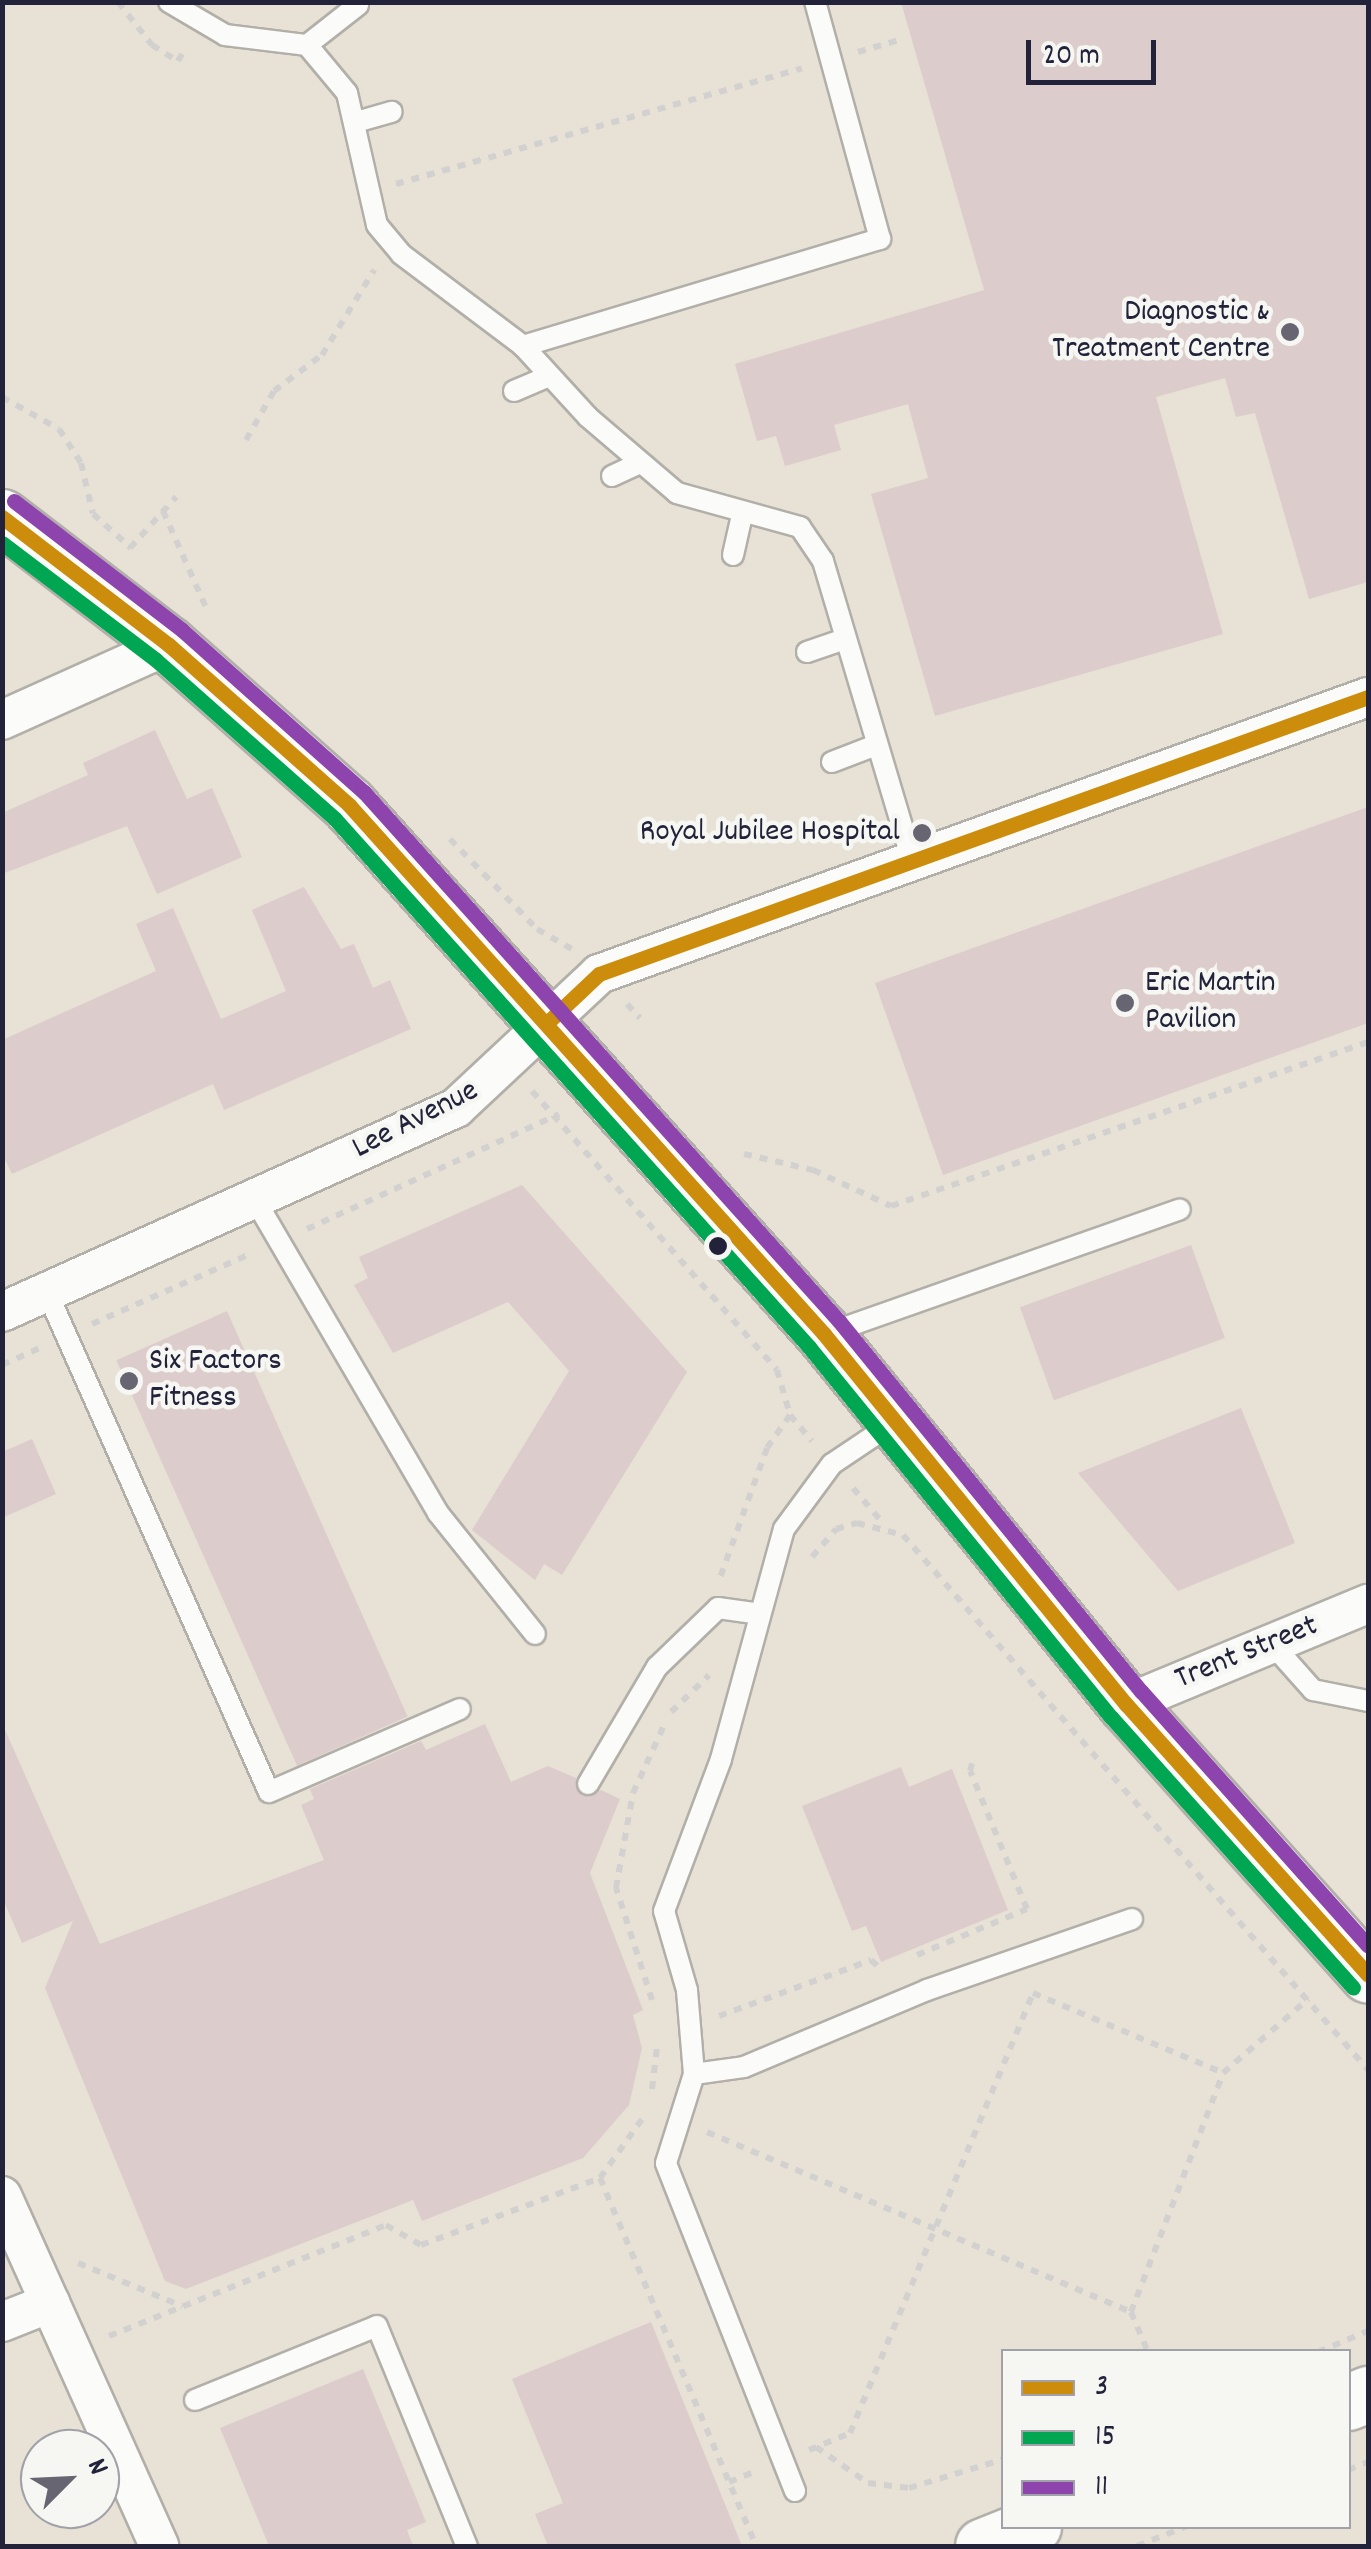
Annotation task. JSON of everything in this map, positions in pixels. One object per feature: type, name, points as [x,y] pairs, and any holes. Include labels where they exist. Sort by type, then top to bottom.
[{"type":"main road","points":[[2,516],[189,629],[548,1022],[824,1334],[890,1426],[1126,1704],[1368,1976]]},
{"type":"main road","points":[[982,2546],[1025,2529]]},
{"type":"street","points":[[2,720],[189,629]]},
{"type":"street","name":"Lee Avenue","points":[[2,1312],[456,1108],[599,974],[1368,697]]},
{"type":"street","name":"Trent Street","points":[[1126,1704],[1368,1604]]},
{"type":"street","points":[[2,2196],[159,2546]]},
{"type":"street","points":[[2,2322],[50,2303]]},
{"type":"lane","points":[[169,2],[224,35],[307,46],[333,68],[356,122],[377,225],[401,254],[523,346],[640,464],[677,493],[742,515],[800,528],[823,561],[912,860]]},
{"type":"lane","points":[[523,346],[880,239],[815,2]]},
{"type":"lane","points":[[307,46],[358,5]]},
{"type":"lane","points":[[356,122],[392,112]]},
{"type":"lane","points":[[514,391],[549,376]]},
{"type":"lane","points":[[612,476],[640,464]]},
{"type":"lane","points":[[734,555],[742,515]]},
{"type":"lane","points":[[807,652],[845,639]]},
{"type":"lane","points":[[832,762],[876,746]]},
{"type":"lane","points":[[254,1198],[428,1498],[535,1634]]},
{"type":"lane","points":[[824,1334],[1180,1209]]},
{"type":"lane","points":[[47,1292],[269,1792],[460,1709]]},
{"type":"lane","points":[[795,2491],[666,2163],[694,2074],[685,2033],[687,1990],[664,1911],[744,1676],[754,1613],[805,1494],[890,1426]]},
{"type":"lane","points":[[588,1784],[657,1667],[718,1608],[754,1613]]},
{"type":"lane","points":[[1272,1644],[1313,1690],[1368,1701]]},
{"type":"lane","points":[[694,2074],[744,2067],[1132,1919]]},
{"type":"lane","points":[[195,2400],[377,2326],[468,2546]]},
{"type":"path","points":[[372,193],[899,40]]},
{"type":"path","points":[[130,548],[176,497]]},
{"type":"path","points":[[163,511],[189,629]]},
{"type":"path","points":[[744,1154],[813,1170],[891,1206],[1368,1042]]},
{"type":"path","points":[[556,1116],[776,1370],[787,1396],[790,1416],[722,1556],[718,1608]]},
{"type":"path","points":[[806,1570],[836,1529],[883,1524],[903,1535],[1368,2070]]},
{"type":"path","points":[[71,2351],[386,2225],[421,2246],[600,2178],[650,2108],[659,2022],[616,1888],[632,1793],[670,1714],[715,1669],[744,1676]]},
{"type":"path","points":[[909,1959],[1027,1909],[970,1771],[974,1756]]},
{"type":"path","points":[[659,2022],[685,2033],[870,1960],[875,1973],[892,1966]]},
{"type":"path","points":[[729,2482],[850,2432],[1033,1993],[1223,2074]]},
{"type":"path","points":[[1131,2312],[1223,2074],[1308,1999]]},
{"type":"path","points":[[650,2108],[1131,2312],[1147,2349]]},
{"type":"path","points":[[600,2178],[756,2546]]},
{"type":"path","points":[[24,2246],[183,2306]]},
{"type":"path","points":[[1325,2349],[1368,2331]]},
{"type":"path","points":[[816,2447],[868,2483],[909,2488],[1001,2460]]},
{"type":"path","points":[[1138,2546],[1180,2529]]},
{"type":"building","points":[[901,2],[1368,2],[1368,582],[1309,599],[1255,413],[1236,417],[1225,378],[1156,397],[1223,634],[935,716],[871,494],[928,478],[908,404],[834,425],[841,450],[785,466],[776,436],[757,441],[735,364],[984,290]]},
{"type":"building","points":[[155,730],[187,799],[212,788],[242,857],[157,894],[127,826],[2,874],[2,813],[88,775],[83,763]]},
{"type":"building","name":"Eric Martin Pavilion","points":[[1368,807],[1368,1023],[943,1175],[875,983]]},
{"type":"building","points":[[304,887],[341,949],[354,944],[373,988],[390,980],[411,1029],[224,1110],[213,1084],[12,1174],[2,1153],[2,1040],[156,971],[136,924],[173,908],[221,1019],[286,991],[252,910]]},
{"type":"building","points":[[522,1185],[687,1372],[562,1575],[544,1564],[535,1580],[472,1530],[569,1371],[508,1302],[393,1353],[354,1285],[368,1278],[359,1257]]},
{"type":"building","points":[[1191,1245],[1225,1338],[1054,1400],[1020,1307]]},
{"type":"building","points":[[227,1311],[408,1717],[297,1766],[116,1360]]},
{"type":"building","points":[[1241,1408],[1295,1543],[1178,1591],[1078,1473]]},
{"type":"building","points":[[32,1439],[56,1494],[2,1518],[2,1452]]},
{"type":"building","points":[[2,1723],[100,1944],[324,1860],[301,1805],[314,1799],[310,1789],[421,1741],[426,1750],[485,1724],[511,1782],[548,1766],[576,1778],[582,1796],[601,1790],[620,1799],[590,1873],[643,2010],[633,2015],[642,2048],[629,2105],[583,2158],[422,2221],[413,2200],[186,2289],[165,2281],[45,1988],[73,1921],[22,1943],[2,1897]]},
{"type":"building","points":[[901,1767],[909,1787],[952,1769],[1008,1910],[881,1962],[866,1926],[852,1931],[802,1806]]},
{"type":"building","points":[[651,2322],[742,2546],[548,2546],[535,2514],[563,2503],[512,2379]]},
{"type":"building","points":[[363,2369],[426,2522],[407,2530],[413,2546],[269,2546],[220,2428]]},
{"type":"transit line","name":"11","points":[[14,501],[182,630],[364,792],[839,1321],[1141,1691],[1368,1946]]},
{"type":"transit line","name":"3","points":[[2,517],[169,645],[349,805],[824,1334],[1126,1704],[1368,1975]]},
{"type":"transit line","name":"15","points":[[2,543],[156,660],[335,819],[809,1347],[1111,1717],[1353,1988]]},
{"type":"transit line","name":"3","points":[[548,1022],[599,974],[1368,697]]},
{"type":"place","name":"Diagnostic & Treatment Centre","points":[[1290,332]]},
{"type":"place","name":"Royal Jubilee Hospital","points":[[922,833]]},
{"type":"place","name":"Eric Martin Pavilion","points":[[1125,1003]]},
{"type":"place","name":"Six Factors Fitness","points":[[129,1381]]}]
